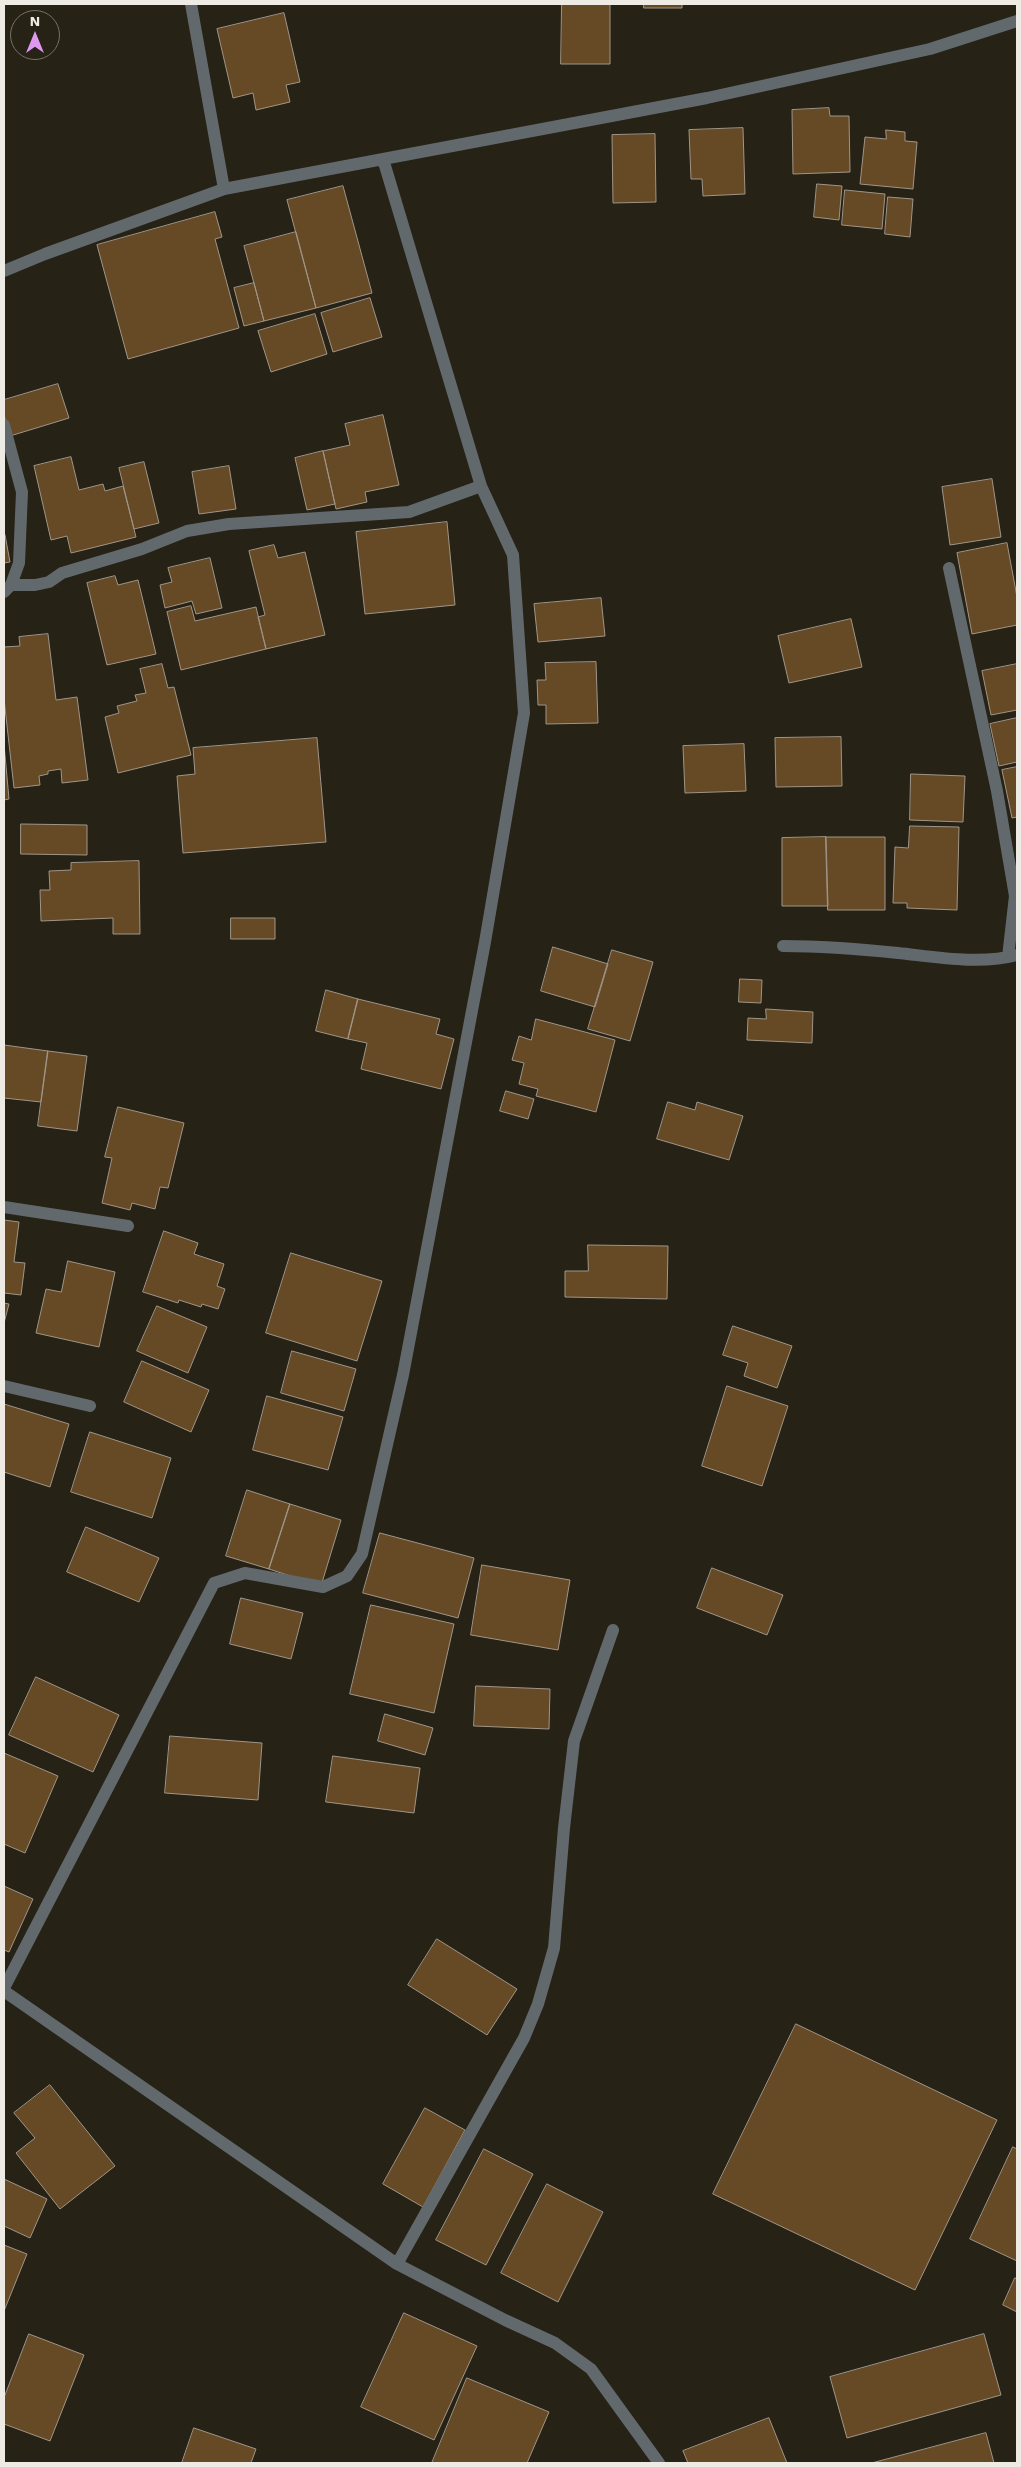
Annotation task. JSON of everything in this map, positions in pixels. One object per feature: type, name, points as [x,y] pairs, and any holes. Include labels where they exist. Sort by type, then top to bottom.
[{"type":"street","points":[[192,4],[224,189]]},
{"type":"street","points":[[4,271],[44,254],[224,189],[707,98],[930,49],[1017,21]]},
{"type":"street","points":[[383,159],[481,486],[513,555],[524,713],[485,942],[404,1375],[362,1554],[347,1576],[323,1587],[245,1573],[214,1583],[4,1989],[397,2264],[505,2320],[555,2343],[591,2369],[659,2463]]},
{"type":"street","points":[[4,425],[22,492],[20,563],[7,588]]},
{"type":"street","points":[[7,588],[49,582],[62,573],[142,549],[187,531],[229,524],[409,512],[481,486]]},
{"type":"street","points":[[783,946],[833,946],[954,959],[1013,956],[1016,896],[997,791],[949,568]]},
{"type":"street","points":[[4,1207],[128,1226]]},
{"type":"street","points":[[4,1386],[90,1406]]},
{"type":"street","points":[[397,2264],[524,2038],[538,2004],[554,1948],[564,1828],[574,1741],[613,1630]]},
{"type":"building","points":[[562,4],[610,4],[610,64],[561,64]]},
{"type":"building","points":[[644,4],[682,4],[682,8],[644,8]]},
{"type":"building","points":[[284,13],[300,82],[286,85],[290,102],[256,110],[253,93],[233,98],[217,29]]},
{"type":"building","points":[[829,108],[830,116],[849,116],[850,172],[793,174],[792,110]]},
{"type":"building","points":[[743,128],[745,194],[703,196],[702,179],[691,179],[689,130]]},
{"type":"building","points":[[886,130],[905,132],[905,141],[917,142],[913,189],[860,184],[865,137],[886,139]]},
{"type":"building","points":[[655,134],[656,202],[613,203],[612,135]]},
{"type":"building","points":[[817,184],[842,186],[839,220],[814,217]]},
{"type":"building","points":[[343,186],[372,293],[316,308],[287,200]]},
{"type":"building","points":[[845,190],[885,194],[882,229],[842,225]]},
{"type":"building","points":[[888,197],[913,199],[910,237],[885,234]]},
{"type":"building","points":[[215,212],[222,237],[215,239],[239,328],[128,359],[97,245]]},
{"type":"building","points":[[296,232],[316,308],[264,321],[244,246]]},
{"type":"building","points":[[254,283],[264,321],[244,326],[234,288]]},
{"type":"building","points":[[370,298],[382,337],[333,352],[321,313]]},
{"type":"building","points":[[315,314],[327,354],[271,372],[258,331]]},
{"type":"building","points":[[58,384],[69,418],[10,436],[4,415],[4,400]]},
{"type":"building","points":[[383,415],[399,485],[365,492],[367,502],[336,509],[323,451],[350,445],[345,424]]},
{"type":"building","points":[[323,451],[335,504],[307,510],[295,458]]},
{"type":"building","points":[[71,457],[79,490],[103,484],[105,491],[123,486],[136,537],[71,553],[67,536],[51,540],[34,466]]},
{"type":"building","points":[[144,462],[159,523],[134,529],[119,468]]},
{"type":"building","points":[[229,466],[236,509],[199,514],[192,472]]},
{"type":"building","points":[[992,479],[1001,537],[950,545],[942,487]]},
{"type":"building","points":[[447,522],[455,605],[365,614],[356,532]]},
{"type":"building","points":[[4,536],[10,562],[4,563]]},
{"type":"building","points":[[1007,543],[1017,597],[1017,625],[972,634],[957,553]]},
{"type":"building","points":[[274,545],[278,558],[305,552],[325,635],[266,649],[258,617],[265,615],[249,551]]},
{"type":"building","points":[[210,558],[222,608],[196,614],[192,601],[165,608],[160,585],[172,582],[168,568]]},
{"type":"building","points":[[115,576],[118,585],[138,580],[156,654],[107,665],[87,583]]},
{"type":"building","points":[[601,598],[605,636],[538,642],[534,604]]},
{"type":"building","points":[[191,606],[195,621],[256,607],[266,649],[181,670],[167,612]]},
{"type":"building","points":[[851,619],[862,667],[789,683],[778,636]]},
{"type":"building","points":[[48,634],[56,700],[77,697],[88,780],[62,783],[61,769],[48,771],[48,774],[39,776],[40,785],[14,788],[4,699],[4,647],[20,646],[19,637]]},
{"type":"building","points":[[596,662],[598,723],[546,724],[546,705],[538,705],[537,680],[546,680],[545,663]]},
{"type":"building","points":[[162,664],[168,688],[174,687],[191,755],[118,773],[105,717],[119,713],[117,706],[137,701],[135,695],[146,693],[140,669]]},
{"type":"building","points":[[1017,664],[1017,710],[991,715],[982,671]]},
{"type":"building","points":[[1017,718],[1017,762],[999,766],[990,724]]},
{"type":"building","points":[[841,737],[842,786],[776,787],[775,738]]},
{"type":"building","points":[[317,738],[326,842],[183,853],[177,776],[195,774],[193,748]]},
{"type":"building","points":[[4,744],[9,799],[4,800]]},
{"type":"building","points":[[744,744],[746,791],[685,793],[683,746]]},
{"type":"building","points":[[1017,767],[1017,817],[1012,818],[1002,770]]},
{"type":"building","points":[[911,774],[965,776],[963,822],[910,820]]},
{"type":"building","points":[[21,824],[87,825],[87,855],[21,854]]},
{"type":"building","points":[[910,826],[959,827],[957,910],[907,908],[907,903],[893,903],[895,847],[908,848]]},
{"type":"building","points":[[826,837],[828,906],[782,906],[782,838]]},
{"type":"building","points":[[826,837],[885,837],[885,910],[828,910]]},
{"type":"building","points":[[139,861],[140,934],[113,934],[113,918],[41,921],[40,890],[50,890],[49,871],[71,870],[71,863]]},
{"type":"building","points":[[231,918],[275,918],[275,939],[231,939]]},
{"type":"building","points":[[553,947],[608,964],[595,1007],[541,991]]},
{"type":"building","points":[[612,950],[653,962],[630,1041],[588,1029]]},
{"type":"building","points":[[740,979],[762,980],[761,1003],[739,1002]]},
{"type":"building","points":[[326,990],[358,999],[348,1039],[316,1031]]},
{"type":"building","points":[[358,999],[440,1019],[436,1034],[454,1039],[441,1089],[361,1069],[367,1043],[348,1039]]},
{"type":"building","points":[[766,1009],[813,1012],[812,1043],[747,1040],[748,1018],[766,1019]]},
{"type":"building","points":[[536,1019],[615,1040],[596,1112],[536,1096],[538,1089],[519,1084],[524,1063],[512,1060],[519,1036],[531,1040]]},
{"type":"building","points":[[4,1045],[48,1051],[41,1102],[4,1098]]},
{"type":"building","points":[[48,1051],[87,1056],[77,1131],[38,1126]]},
{"type":"building","points":[[506,1091],[534,1099],[528,1119],[500,1111]]},
{"type":"building","points":[[668,1102],[695,1110],[697,1102],[743,1116],[729,1160],[657,1139]]},
{"type":"building","points":[[118,1107],[184,1123],[168,1188],[160,1187],[155,1209],[132,1203],[130,1210],[102,1203],[112,1158],[105,1157]]},
{"type":"building","points":[[4,1220],[19,1222],[14,1262],[25,1263],[21,1295],[4,1293]]},
{"type":"building","points":[[164,1231],[198,1243],[194,1254],[224,1264],[217,1286],[225,1289],[218,1309],[202,1304],[201,1307],[179,1300],[178,1303],[143,1292]]},
{"type":"building","points":[[588,1245],[668,1246],[667,1299],[565,1297],[565,1271],[588,1271]]},
{"type":"building","points":[[291,1253],[382,1281],[357,1361],[266,1333]]},
{"type":"building","points":[[68,1261],[115,1272],[99,1347],[36,1333],[46,1289],[61,1292]]},
{"type":"building","points":[[4,1303],[9,1304],[4,1323]]},
{"type":"building","points":[[157,1306],[207,1327],[188,1373],[137,1351]]},
{"type":"building","points":[[733,1326],[792,1346],[777,1388],[744,1376],[748,1363],[723,1355]]},
{"type":"building","points":[[292,1351],[356,1369],[344,1411],[281,1393]]},
{"type":"building","points":[[142,1361],[209,1390],[191,1432],[124,1402]]},
{"type":"building","points":[[727,1386],[788,1406],[762,1486],[702,1466]]},
{"type":"building","points":[[267,1396],[343,1417],[328,1470],[253,1450]]},
{"type":"building","points":[[4,1404],[69,1424],[50,1487],[4,1472]]},
{"type":"building","points":[[90,1432],[171,1458],[152,1518],[71,1492]]},
{"type":"building","points":[[247,1490],[290,1504],[269,1569],[226,1556]]},
{"type":"building","points":[[290,1504],[341,1520],[321,1586],[269,1569]]},
{"type":"building","points":[[86,1527],[159,1558],[139,1602],[67,1572]]},
{"type":"building","points":[[380,1533],[474,1558],[458,1618],[363,1593]]},
{"type":"building","points":[[482,1565],[570,1580],[558,1650],[471,1635]]},
{"type":"building","points":[[712,1568],[783,1595],[767,1635],[697,1608]]},
{"type":"building","points":[[241,1598],[303,1613],[291,1659],[230,1644]]},
{"type":"building","points":[[371,1605],[454,1624],[434,1713],[350,1694]]},
{"type":"building","points":[[36,1677],[119,1715],[93,1772],[9,1735]]},
{"type":"building","points":[[476,1686],[550,1689],[549,1729],[474,1726]]},
{"type":"building","points":[[385,1714],[433,1728],[425,1755],[378,1741]]},
{"type":"building","points":[[170,1736],[262,1743],[258,1800],[165,1793]]},
{"type":"building","points":[[4,1753],[58,1776],[25,1853],[4,1844]]},
{"type":"building","points":[[333,1756],[420,1768],[414,1813],[326,1802]]},
{"type":"building","points":[[4,1886],[33,1899],[9,1952],[4,1950]]},
{"type":"building","points":[[437,1939],[517,1989],[487,2035],[408,1985]]},
{"type":"building","points":[[796,2024],[997,2120],[915,2290],[713,2194]]},
{"type":"building","points":[[50,2085],[115,2166],[60,2209],[16,2153],[35,2138],[14,2113]]},
{"type":"building","points":[[425,2108],[465,2130],[423,2207],[383,2184]]},
{"type":"building","points":[[1013,2147],[1017,2149],[1017,2261],[970,2239]]},
{"type":"building","points":[[484,2149],[533,2174],[486,2265],[436,2240]]},
{"type":"building","points":[[4,2179],[47,2199],[30,2238],[4,2226]]},
{"type":"building","points":[[547,2184],[603,2212],[558,2302],[501,2273]]},
{"type":"building","points":[[4,2245],[27,2254],[4,2311]]},
{"type":"building","points":[[1015,2278],[1017,2279],[1017,2312],[1003,2305]]},
{"type":"building","points":[[404,2313],[477,2346],[434,2440],[361,2407]]},
{"type":"building","points":[[29,2334],[84,2355],[50,2441],[4,2424],[4,2398]]},
{"type":"building","points":[[984,2334],[1001,2395],[847,2438],[830,2377]]},
{"type":"building","points":[[467,2378],[549,2412],[527,2463],[432,2463]]},
{"type":"building","points":[[769,2418],[787,2463],[688,2463],[683,2451]]},
{"type":"building","points":[[194,2428],[256,2449],[251,2463],[182,2463]]},
{"type":"building","points":[[986,2433],[994,2463],[872,2463]]}]
